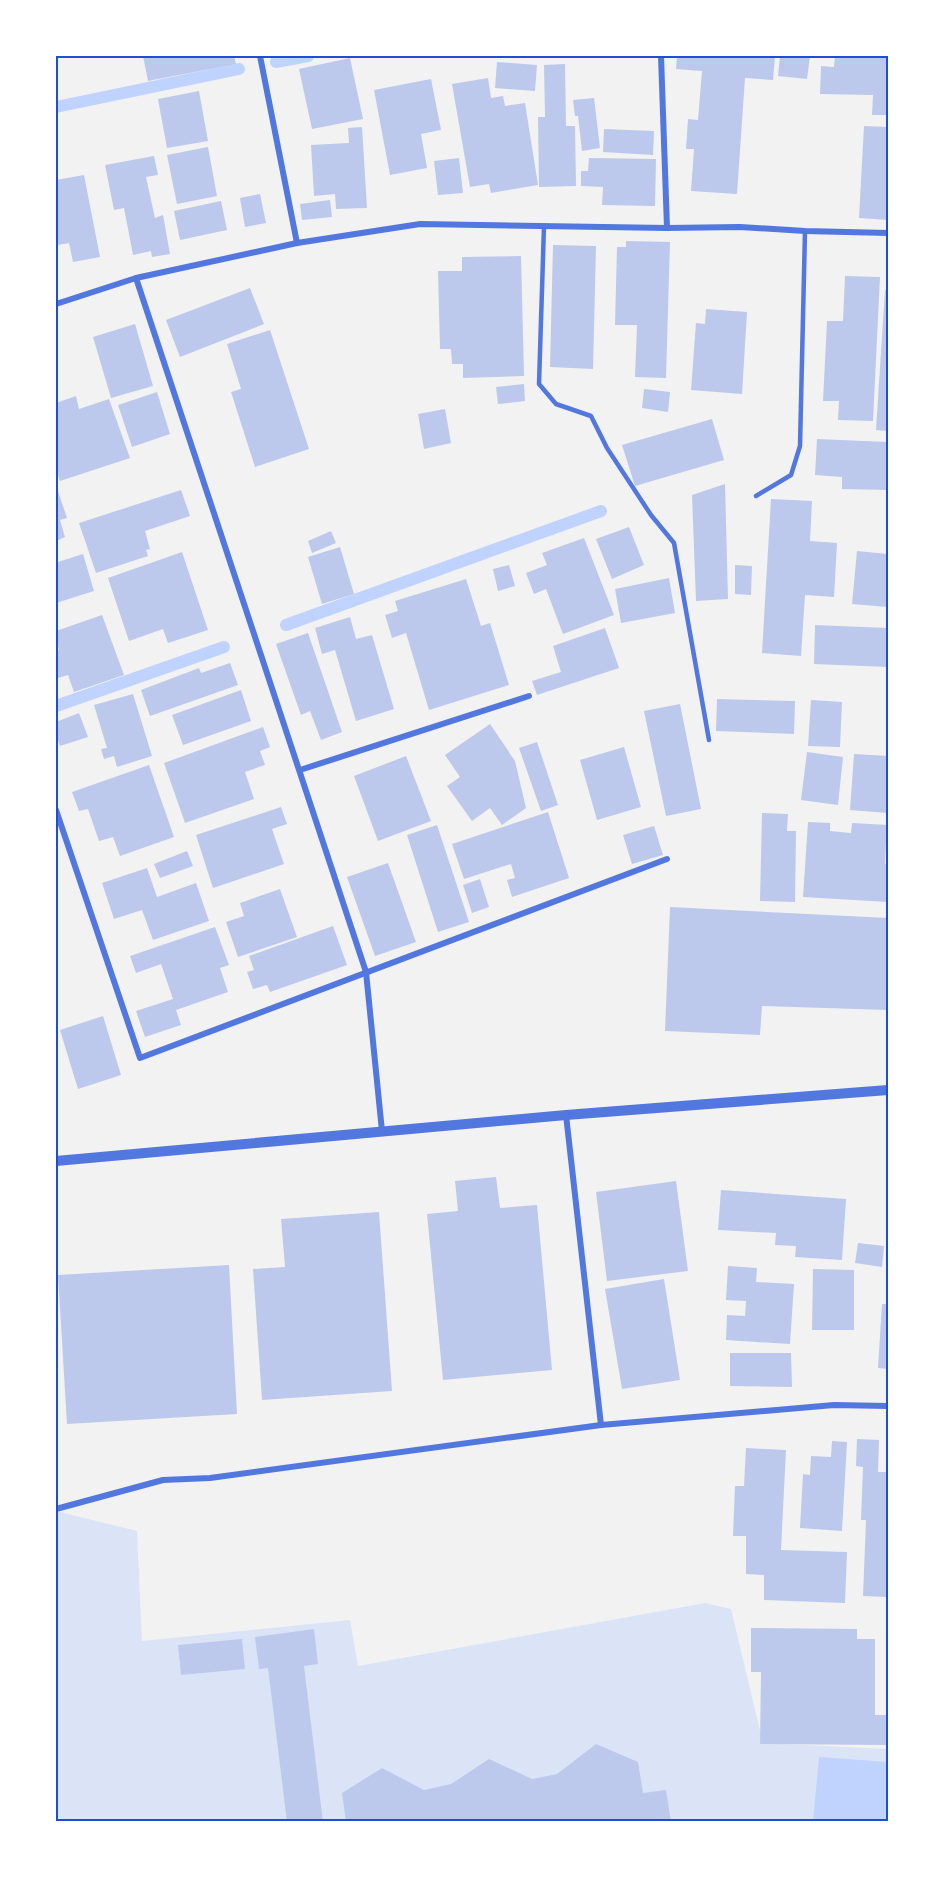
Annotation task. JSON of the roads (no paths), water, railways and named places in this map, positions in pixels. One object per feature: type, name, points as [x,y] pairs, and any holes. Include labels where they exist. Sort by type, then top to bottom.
[{"type":"street","points":[[260,56],[297,243]]},
{"type":"street","points":[[661,56],[667,228]]},
{"type":"street","points":[[56,304],[136,278],[297,243],[420,224],[740,227],[888,233]]},
{"type":"street","points":[[136,278],[366,972],[382,1131]]},
{"type":"street","points":[[300,770],[529,696]]},
{"type":"street","points":[[56,810],[140,1058],[667,859]]},
{"type":"street","points":[[56,1161],[566,1115],[888,1090]]},
{"type":"street","points":[[566,1115],[600,1425]]},
{"type":"street","points":[[56,1509],[163,1480],[210,1478],[600,1425],[834,1405],[888,1406]]},
{"type":"lane","points":[[544,226],[539,384],[556,404],[591,416],[607,448],[651,515],[674,543],[709,740]]},
{"type":"lane","points":[[756,496],[791,475],[800,446],[805,231]]},
{"type":"water","points":[[819,1757],[888,1762],[888,1821],[813,1821]]},
{"type":"waterway","points":[[276,62],[308,56]]},
{"type":"waterway","points":[[56,107],[239,69]]},
{"type":"waterway","points":[[286,625],[601,511]]},
{"type":"waterway","points":[[56,706],[224,647]]}]
